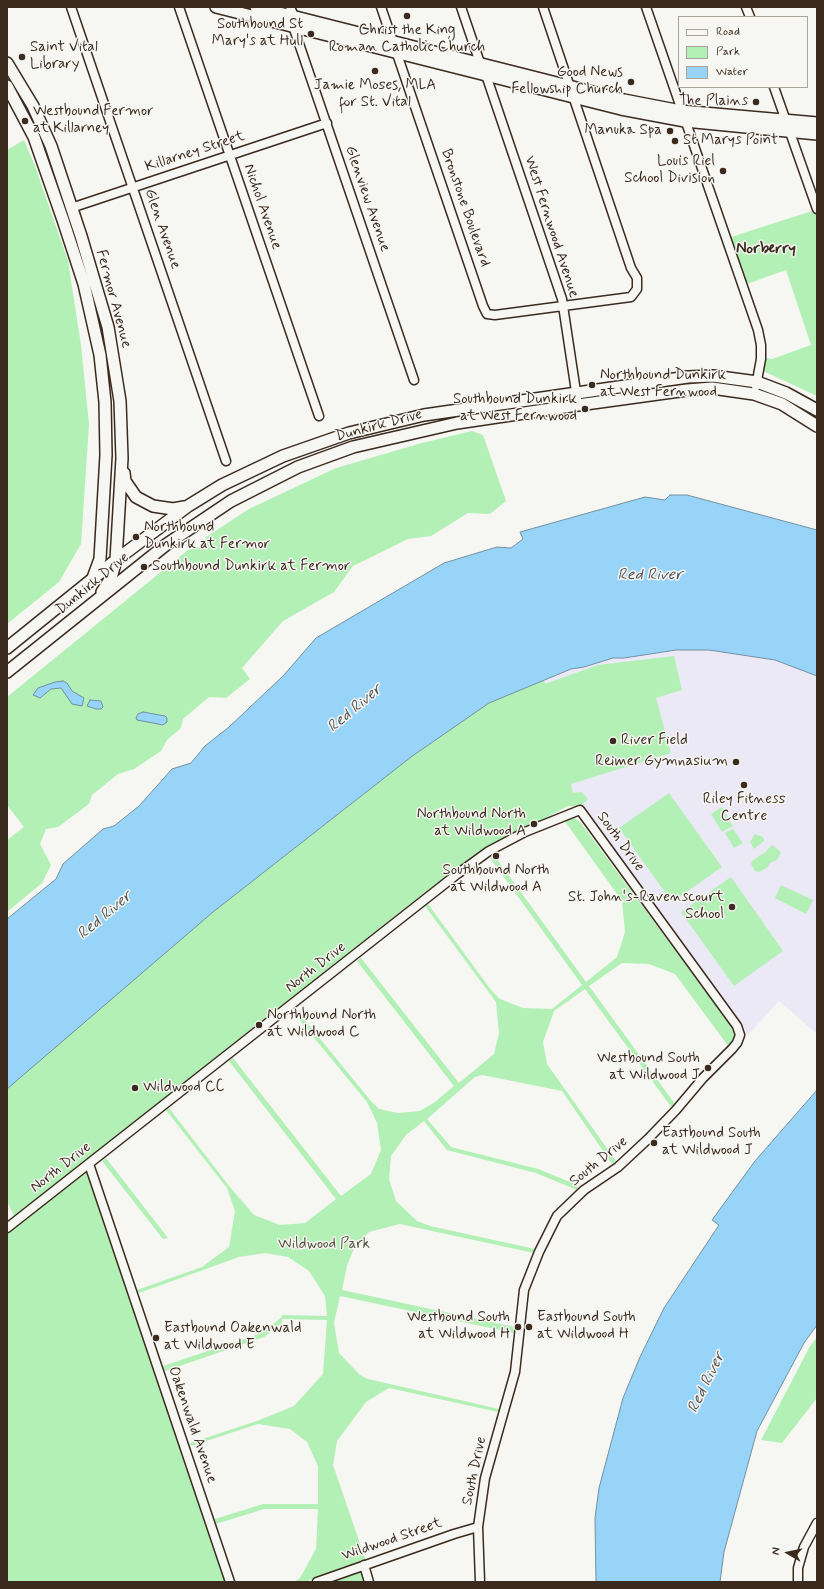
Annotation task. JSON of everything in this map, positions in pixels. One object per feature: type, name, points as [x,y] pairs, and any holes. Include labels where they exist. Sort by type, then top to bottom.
[{"type":"main road","points":[[216,7],[293,17],[397,53],[621,109],[817,134]]},
{"type":"main road","points":[[256,7],[570,85],[683,116],[786,120],[817,123]]},
{"type":"main road","name":"Fermor Avenue","points":[[7,62],[33,106],[45,131],[108,327],[120,401],[122,458],[116,560],[112,578],[96,601]]},
{"type":"main road","name":"Fermor Avenue","points":[[7,86],[34,137],[74,252],[92,313],[104,380],[106,428],[104,502],[100,559],[92,579]]},
{"type":"main road","name":"Dunkirk Drive","points":[[7,648],[116,560],[188,506],[222,485],[283,456],[344,434],[424,415],[688,377],[713,376],[757,382],[786,393],[817,410]]},
{"type":"main road","points":[[104,380],[105,385],[110,388],[117,385]]},
{"type":"main road","name":"Dunkirk Drive","points":[[7,672],[167,544],[231,501],[298,467],[348,449],[426,429],[578,405],[706,389],[754,394],[782,404],[817,426]]},
{"type":"main road","points":[[344,434],[348,449]]},
{"type":"main road","points":[[122,458],[125,481],[136,497],[153,506],[166,509],[188,506]]},
{"type":"street","name":"Glen Avenue","points":[[71,7],[226,461]]},
{"type":"street","name":"Nichol Avenue","points":[[179,7],[319,416]]},
{"type":"street","name":"Bronstone Boulevard","points":[[381,7],[487,314],[495,315],[562,305]]},
{"type":"street","name":"West Fernwood Avenue","points":[[462,7],[562,305],[578,405]]},
{"type":"street","points":[[543,7],[575,97],[632,268],[637,278],[637,289],[631,297],[562,305]]},
{"type":"street","points":[[646,7],[758,330],[761,345],[761,359],[754,394]]},
{"type":"street","name":"Glenview Avenue","points":[[293,17],[327,123],[414,380]]},
{"type":"street","points":[[774,88],[817,209]]},
{"type":"street","name":"Killarney Street","points":[[71,208],[327,123]]},
{"type":"street","name":"North Drive","points":[[7,1228],[456,875],[489,852],[525,832],[580,810]]},
{"type":"street","name":"South Drive","points":[[480,1582],[478,1528],[485,1478],[515,1372],[524,1290],[557,1216],[584,1190],[618,1167],[648,1139],[676,1110],[703,1078],[738,1043],[740,1035],[736,1026],[580,810]]},
{"type":"street","name":"Oakenwald Avenue","points":[[89,1164],[230,1582]]},
{"type":"street","points":[[798,1582],[798,1568],[804,1547],[817,1523]]},
{"type":"street","name":"Wildwood Street","points":[[317,1582],[454,1534],[478,1528]]},
{"type":"street","points":[[364,1565],[369,1582]]},
{"type":"shaded area","name":"St. John's-Ravenscourt School","points":[[676,650],[709,650],[775,660],[817,676],[817,1034],[779,1001],[749,1034],[740,1035],[737,1026],[577,813],[544,680],[571,669],[584,667],[613,658],[624,658]]},
{"type":"green space","points":[[24,140],[35,166],[68,261],[81,345],[89,424],[81,544],[59,582],[7,624],[7,150]]},
{"type":"green space","points":[[815,210],[817,214],[817,396],[761,370],[763,357],[772,359],[811,345],[786,270],[744,285],[728,238]]},
{"type":"green space","points":[[472,431],[483,435],[506,501],[490,514],[468,513],[431,536],[408,539],[353,566],[334,592],[283,621],[242,668],[250,679],[226,698],[209,697],[183,719],[181,728],[167,740],[161,751],[134,769],[118,774],[92,795],[89,804],[58,827],[46,829],[40,844],[51,865],[42,883],[7,912],[7,840],[24,827],[7,805],[7,697],[188,550],[204,546],[206,537],[249,509],[336,468],[422,443]]},
{"type":"green space","points":[[674,656],[682,690],[656,698],[671,753],[571,784],[573,793],[582,792],[588,799],[580,807],[568,806],[492,846],[424,893],[207,1064],[154,1110],[88,1158],[15,1218],[7,1201],[7,1089],[18,1078],[213,912],[411,757],[488,703],[544,680],[545,684],[598,665]]},
{"type":"green space","points":[[669,793],[722,867],[672,902],[619,828]]},
{"type":"green space","points":[[722,807],[733,826],[722,832],[711,814]]},
{"type":"green space","name":"Wildwood Park","points":[[575,818],[581,823],[731,1026],[735,1036],[729,1047],[675,974],[649,964],[622,963],[589,986],[675,1104],[672,1108],[585,989],[554,1011],[543,1042],[547,1064],[616,1161],[612,1164],[562,1091],[482,1075],[475,1077],[427,1119],[451,1147],[538,1169],[575,1184],[578,1188],[577,1190],[536,1173],[447,1150],[424,1121],[406,1135],[391,1156],[389,1179],[396,1201],[417,1221],[430,1226],[535,1249],[534,1253],[400,1224],[369,1232],[354,1248],[347,1266],[342,1290],[515,1327],[514,1333],[340,1296],[334,1323],[339,1353],[360,1375],[368,1379],[499,1409],[498,1412],[389,1388],[366,1402],[337,1441],[333,1465],[366,1561],[305,1582],[294,1582],[300,1578],[316,1549],[318,1509],[264,1509],[216,1524],[215,1519],[263,1504],[318,1504],[318,1466],[307,1442],[290,1429],[258,1424],[191,1446],[190,1443],[257,1421],[294,1406],[323,1374],[327,1320],[282,1319],[282,1323],[264,1337],[165,1371],[163,1366],[262,1333],[282,1317],[282,1315],[327,1316],[325,1296],[309,1271],[288,1257],[265,1253],[239,1257],[139,1293],[137,1290],[202,1267],[229,1247],[235,1211],[227,1188],[166,1110],[169,1108],[229,1186],[254,1215],[280,1225],[305,1223],[336,1199],[229,1061],[233,1058],[341,1196],[371,1174],[381,1150],[377,1123],[367,1102],[292,1011],[295,1008],[379,1109],[398,1113],[420,1111],[435,1102],[454,1086],[357,961],[361,958],[459,1083],[494,1054],[499,1033],[496,1002],[425,906],[428,904],[491,990],[500,999],[523,1008],[552,1009],[582,985],[490,858],[494,855],[586,982],[617,957],[625,932],[622,901],[564,820]]},
{"type":"green space","points":[[733,829],[743,843],[734,848],[725,833]]},
{"type":"green space","points":[[755,834],[763,837],[764,841],[754,849],[750,842]]},
{"type":"green space","points":[[772,845],[781,852],[777,860],[770,863],[768,867],[759,872],[755,871],[751,864],[753,860],[764,853]]},
{"type":"green space","points":[[731,877],[783,951],[734,986],[681,912]]},
{"type":"green space","points":[[781,885],[813,900],[806,914],[775,898]]},
{"type":"green space","points":[[106,1158],[168,1238],[163,1239],[102,1161]]},
{"type":"green space","points":[[87,1171],[226,1582],[7,1582],[7,1228]]},
{"type":"green space","points":[[817,1337],[817,1398],[782,1443],[761,1440],[809,1348]]},
{"type":"green space","points":[[364,1565],[369,1582],[317,1582]]},
{"type":"water","name":"Red River","points":[[670,495],[687,495],[817,530],[817,676],[775,660],[709,650],[676,650],[624,658],[613,658],[584,667],[571,669],[489,703],[411,757],[213,912],[7,1089],[7,919],[56,879],[63,864],[103,829],[114,826],[139,806],[172,769],[191,763],[205,746],[229,727],[283,676],[316,638],[444,563],[497,547],[511,548],[523,539],[520,532],[645,497],[665,500]]},
{"type":"water","points":[[63,681],[67,683],[72,691],[84,698],[82,706],[72,704],[61,688],[51,689],[40,698],[33,695],[38,688]]},
{"type":"water","points":[[90,700],[101,701],[103,707],[101,709],[96,709],[87,706]]},
{"type":"water","points":[[143,712],[165,716],[167,718],[167,722],[163,725],[137,720],[136,718],[138,714]]},
{"type":"water","name":"Red River","points":[[817,1090],[817,1325],[804,1343],[757,1431],[724,1552],[720,1582],[596,1582],[595,1518],[599,1488],[623,1398],[640,1357],[664,1308],[719,1225],[712,1220],[755,1161]]},
{"type":"place","name":"Christ the King Roman Catholic Church","points":[[407,16]]},
{"type":"place","name":"Southbound St Mary's at Hull","points":[[311,34]]},
{"type":"place","name":"Saint Vital Library","points":[[22,57]]},
{"type":"place","name":"Jamie Moses, MLA for St. Vital","points":[[375,71]]},
{"type":"place","name":"Good News Fellowship Church","points":[[631,82]]},
{"type":"place","name":"The Plains","points":[[756,102]]},
{"type":"place","name":"Westbound Fermor at Killarney","points":[[25,121]]},
{"type":"place","name":"Manuka Spa","points":[[670,131]]},
{"type":"place","name":"St Marys Point","points":[[675,141]]},
{"type":"place","name":"Louis Riel School Division","points":[[723,171]]},
{"type":"place","name":"Northbound Dunkirk at West Fernwood","points":[[592,385]]},
{"type":"place","name":"Southbound Dunkirk at West Fernwood","points":[[585,409]]},
{"type":"place","name":"Northbound Dunkirk at Fermor","points":[[136,537]]},
{"type":"place","name":"Southbound Dunkirk at Fermor","points":[[144,567]]},
{"type":"place","name":"River Field","points":[[613,741]]},
{"type":"place","name":"Reimer Gymnasium","points":[[736,762]]},
{"type":"place","name":"Riley Fitness Centre","points":[[744,785]]},
{"type":"place","name":"Northbound North at Wildwood A","points":[[534,824]]},
{"type":"place","name":"Southbound North at Wildwood A","points":[[496,856]]},
{"type":"place","name":"St. John's-Ravenscourt School","points":[[732,907]]},
{"type":"place","name":"Northbound North at Wildwood C","points":[[259,1025]]},
{"type":"place","name":"Westbound South at Wildwood J","points":[[708,1068]]},
{"type":"place","name":"Wildwood CC","points":[[135,1088]]},
{"type":"place","name":"Eastbound South at Wildwood J","points":[[654,1143]]},
{"type":"place","name":"Westbound South at Wildwood H","points":[[518,1327]]},
{"type":"place","name":"Eastbound South at Wildwood H","points":[[529,1327]]},
{"type":"place","name":"Eastbound Oakenwald at Wildwood E","points":[[156,1338]]},
{"type":"district","name":"Norberry","points":[[766,250]]}]
